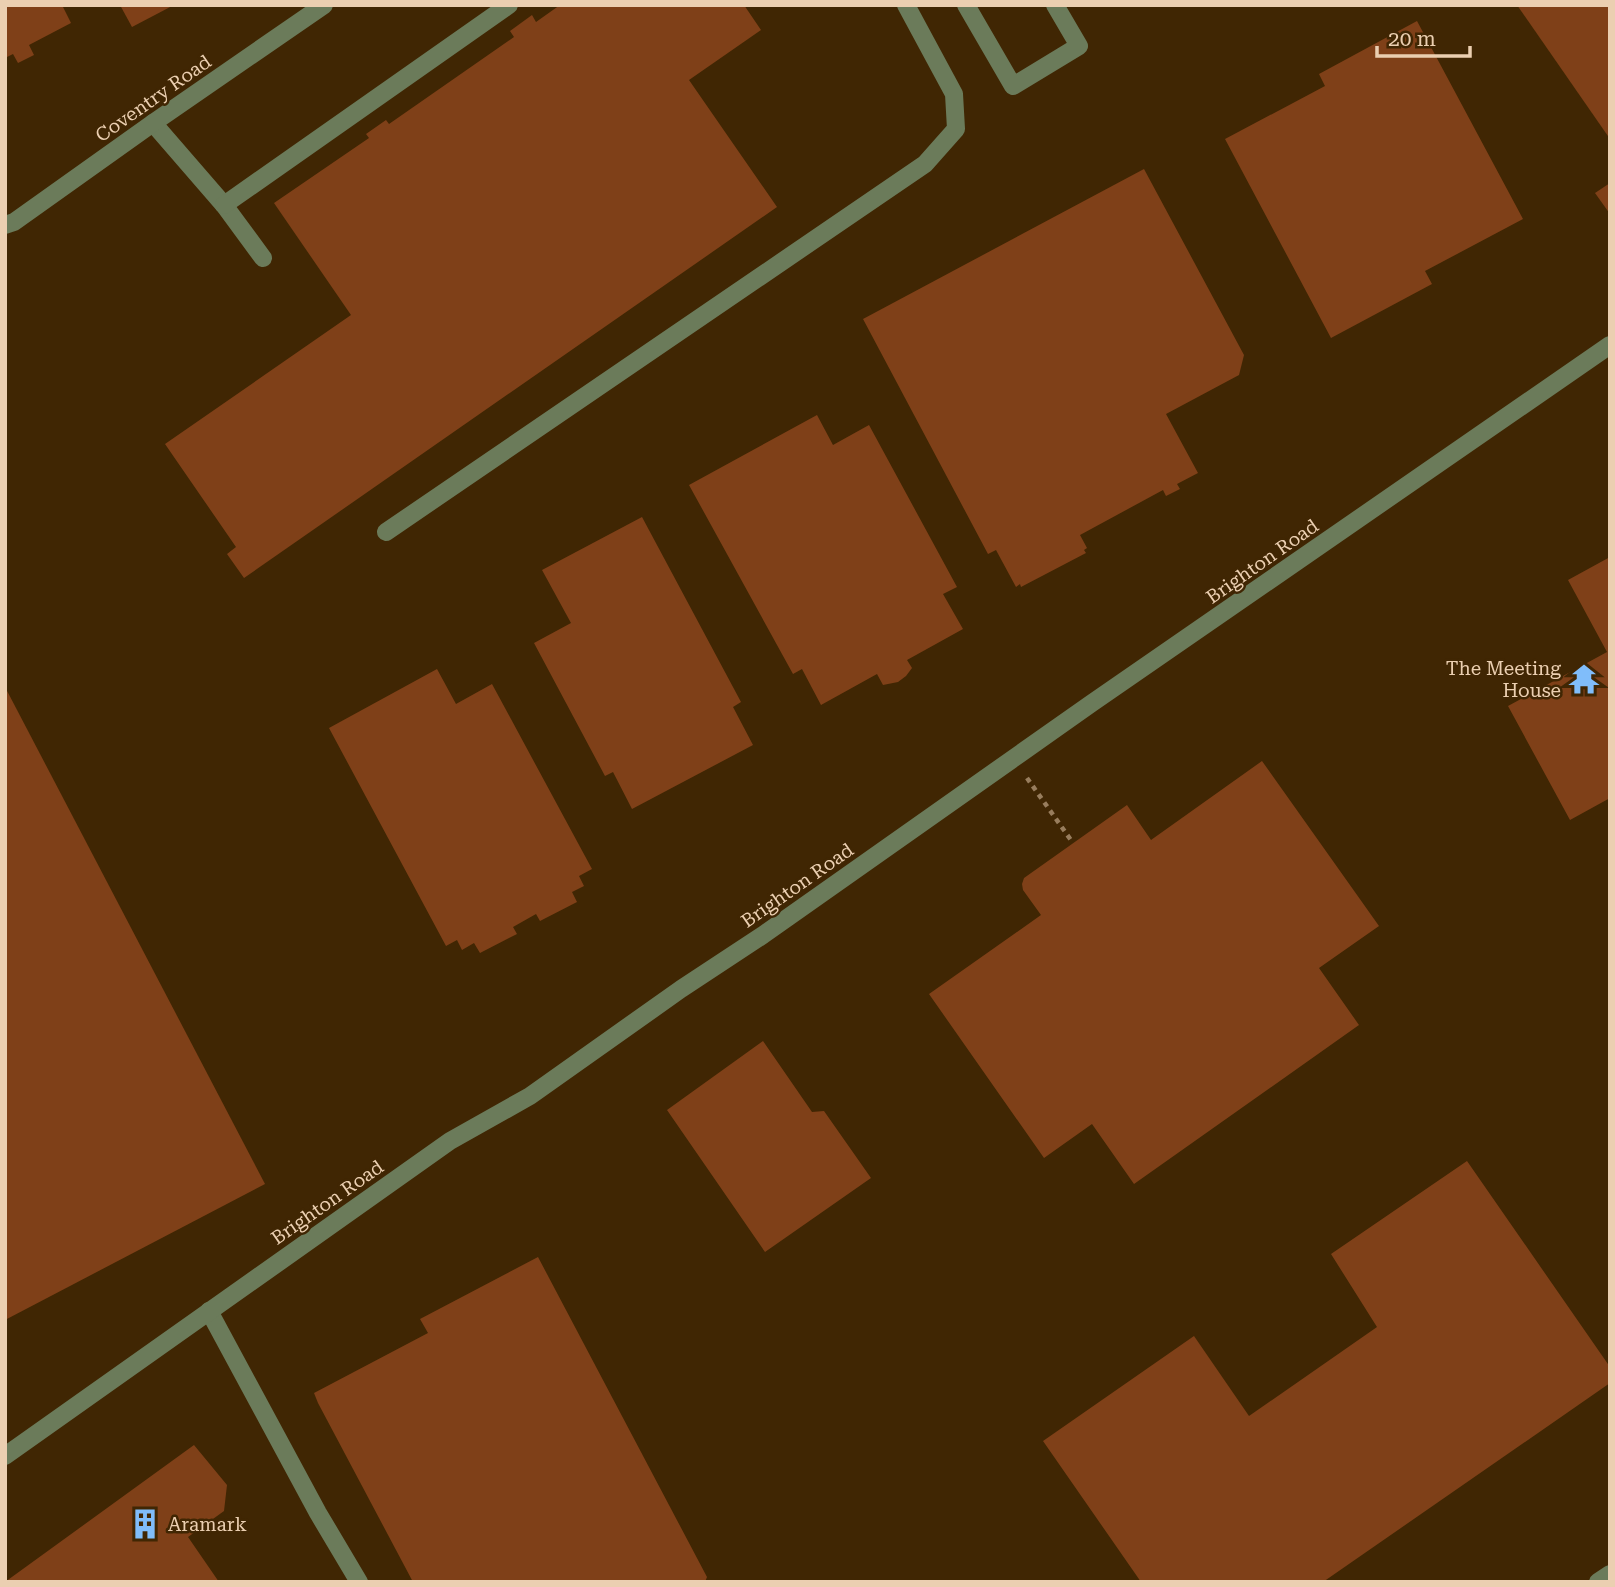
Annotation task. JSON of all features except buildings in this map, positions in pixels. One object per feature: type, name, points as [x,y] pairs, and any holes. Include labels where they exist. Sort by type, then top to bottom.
[{"type":"street","name":"Coventry Road","points":[[5,225],[14,222],[324,5]]},
{"type":"street","points":[[224,205],[509,5]]},
{"type":"street","points":[[386,532],[925,164],[956,129],[954,94],[906,5]]},
{"type":"street","points":[[966,5],[1013,86],[1079,46],[1055,5]]},
{"type":"street","points":[[153,123],[224,205],[262,258]]},
{"type":"street","name":"Brighton Road","points":[[5,1455],[450,1141],[530,1096],[1610,345]]},
{"type":"street","points":[[209,1311],[317,1513],[359,1582]]},
{"type":"street","points":[[1598,1582],[1610,1574]]},
{"type":"path","points":[[1014,759],[1073,843]]},
{"type":"place","name":"The Meeting House","points":[[1584,679]]},
{"type":"place","name":"Aramark","points":[[145,1524]]}]
